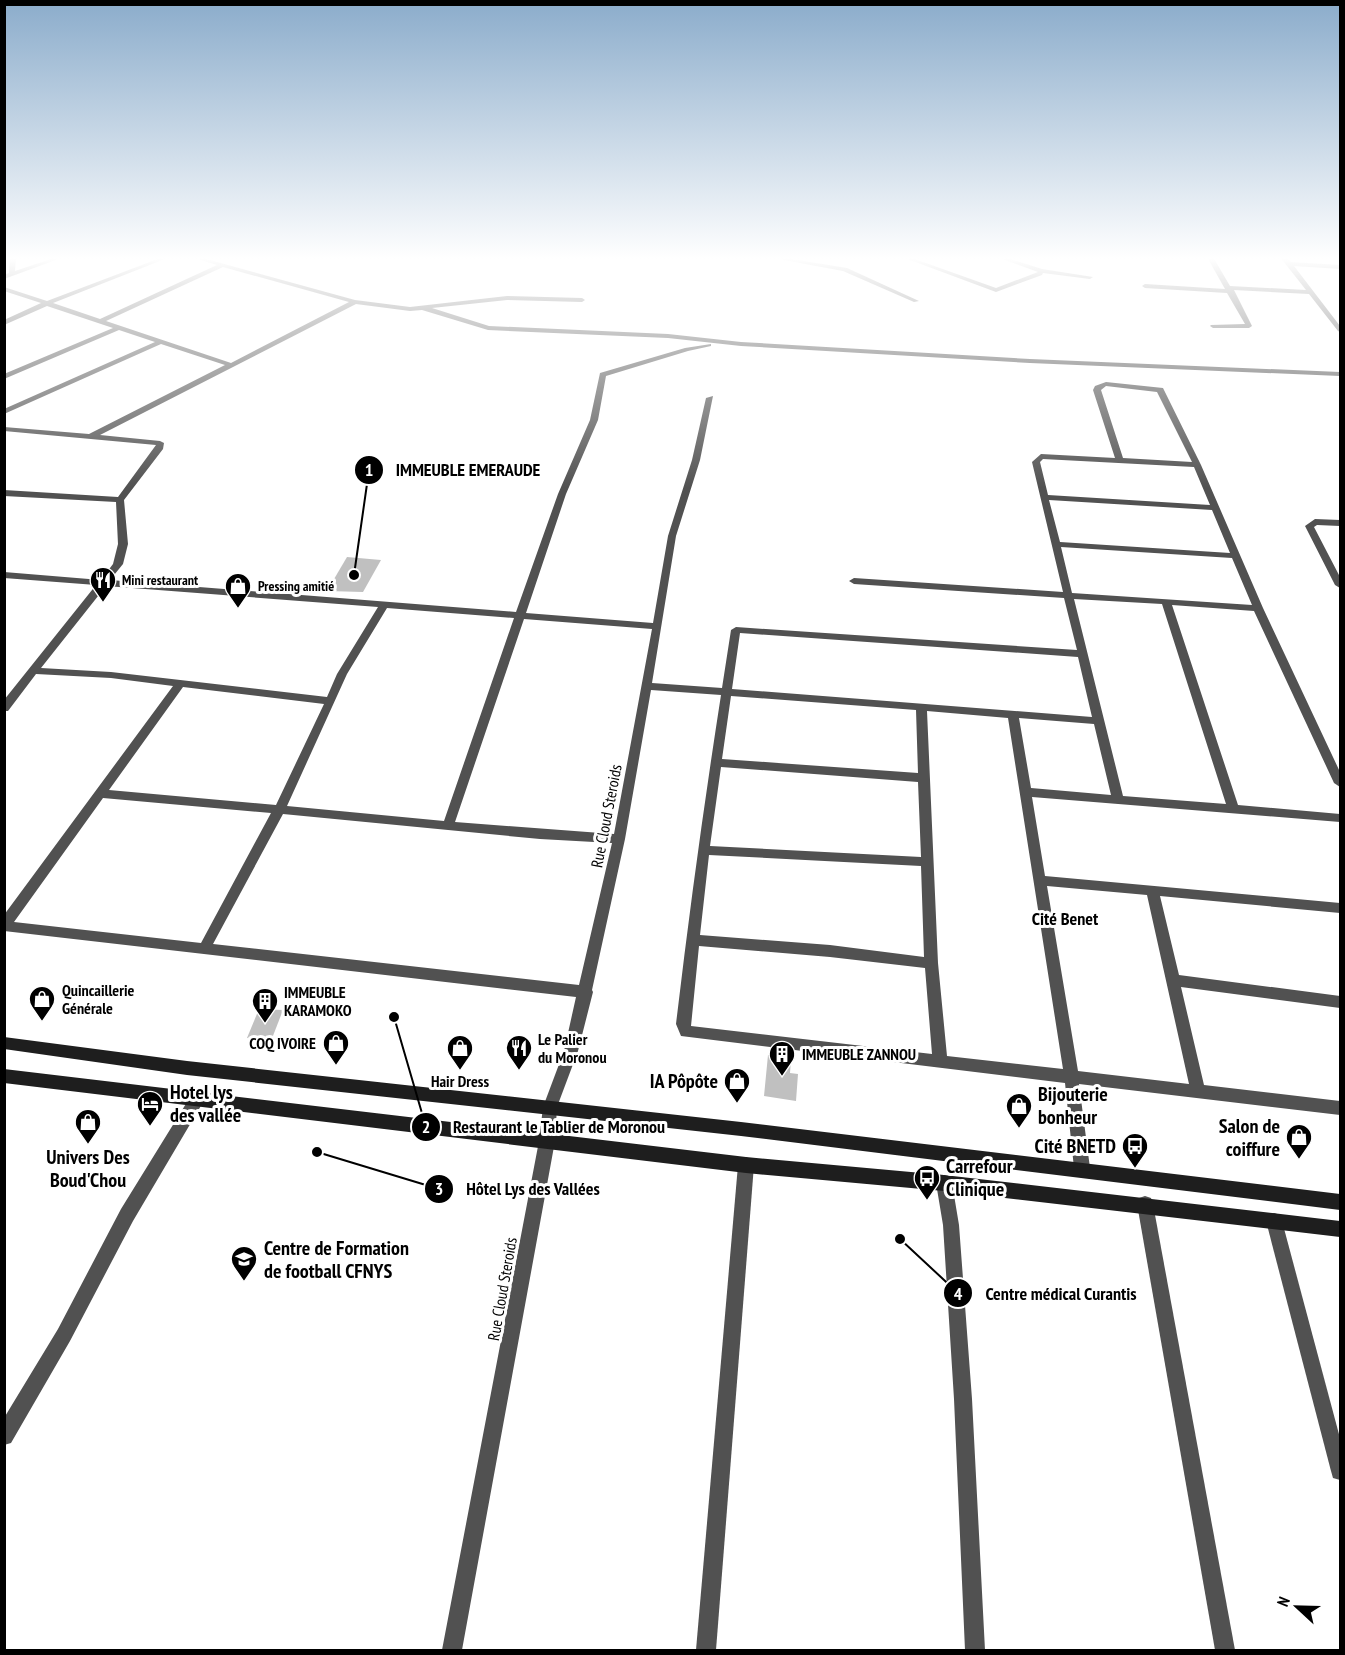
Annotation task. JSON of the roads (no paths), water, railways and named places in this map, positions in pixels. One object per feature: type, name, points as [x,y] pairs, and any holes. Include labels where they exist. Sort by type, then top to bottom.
[{"type":"main road","points":[[4,1043],[186,1068],[1082,1168],[1341,1202]]},
{"type":"main road","points":[[4,1076],[746,1165],[1145,1204],[1341,1229]]},
{"type":"street","points":[[4,377],[103,334]]},
{"type":"street","points":[[137,334],[231,364]]},
{"type":"street","points":[[92,436],[291,334]]},
{"type":"street","points":[[628,334],[668,336],[722,343],[1066,363],[1341,374]]},
{"type":"street","points":[[4,412],[160,342]]},
{"type":"street","points":[[448,825],[518,616],[562,494],[594,420],[603,375],[687,349],[722,343]]},
{"type":"street","points":[[1120,461],[1097,390],[1099,386],[1130,386],[1160,390],[1197,465],[1258,608],[1341,783]]},
{"type":"street","name":"Rue Cloud Steroids","points":[[452,1650],[547,1141],[550,1107],[571,1051],[586,992],[619,839],[672,536],[696,460],[710,398]]},
{"type":"street","points":[[4,429],[160,443],[160,447],[120,500],[123,544],[118,564],[105,584],[4,708]]},
{"type":"street","points":[[1118,800],[1036,462],[1041,456],[1197,465]]},
{"type":"street","points":[[4,493],[120,500]]},
{"type":"street","points":[[1043,497],[1215,508]]},
{"type":"street","points":[[1341,523],[1315,522],[1309,526],[1336,570],[1341,585]]},
{"type":"street","points":[[1055,544],[1236,556]]},
{"type":"street","points":[[4,575],[657,626]]},
{"type":"street","points":[[854,581],[1258,608]]},
{"type":"street","points":[[1166,603],[1234,810]]},
{"type":"street","points":[[204,949],[279,810],[342,674],[385,604]]},
{"type":"street","points":[[1081,654],[740,629],[734,634],[692,940],[683,1024],[686,1032],[1341,1108]]},
{"type":"street","points":[[36,670],[180,683],[331,701]]},
{"type":"street","points":[[180,683],[4,926],[586,992]]},
{"type":"street","points":[[646,686],[725,690],[1099,721]]},
{"type":"street","points":[[921,707],[931,963],[940,1061]]},
{"type":"street","points":[[1013,715],[1071,1076],[1082,1168]]},
{"type":"street","points":[[715,762],[923,778]]},
{"type":"street","points":[[1025,792],[1341,818]]},
{"type":"street","points":[[100,793],[619,839]]},
{"type":"street","points":[[703,850],[927,862]]},
{"type":"street","points":[[1039,880],[1341,908]]},
{"type":"street","points":[[1153,892],[1198,1091]]},
{"type":"street","points":[[692,940],[830,951],[931,963]]},
{"type":"street","points":[[1173,980],[1341,1002]]},
{"type":"street","points":[[4,1436],[69,1326],[127,1215],[198,1099]]},
{"type":"street","points":[[706,1650],[746,1165]]},
{"type":"street","points":[[944,1183],[951,1225],[963,1399],[975,1650]]},
{"type":"street","points":[[1145,1204],[1225,1650]]},
{"type":"street","points":[[1274,1221],[1341,1472]]},
{"type":"place","name":"IMMEUBLE EMERAUDE","points":[[354,575]]},
{"type":"place","name":"Mini restaurant","points":[[103,603]]},
{"type":"place","name":"Pressing amitié","points":[[238,609]]},
{"type":"place","name":"Restaurant le Tablier de Moronou","points":[[394,1017]]},
{"type":"place","name":"Quincaillerie Générale","points":[[42,1022]]},
{"type":"place","name":"IMMEUBLE KARAMOKO","points":[[265,1024]]},
{"type":"place","name":"COQ IVOIRE","points":[[336,1066]]},
{"type":"place","name":"Hair Dress","points":[[460,1071]]},
{"type":"place","name":"Le Palier du Moronou","points":[[519,1071]]},
{"type":"place","name":"IMMEUBLE ZANNOU","points":[[782,1077]]},
{"type":"place","name":"IA Pôpôte","points":[[737,1104]]},
{"type":"place","name":"Hotel lys des vallée","points":[[150,1127]]},
{"type":"place","name":"Bijouterie bonheur","points":[[1019,1129]]},
{"type":"place","name":"Univers Des Boud'Chou","points":[[88,1145]]},
{"type":"place","name":"Hôtel Lys des Vallées","points":[[317,1152]]},
{"type":"place","name":"Salon de coiffure","points":[[1299,1160]]},
{"type":"place","name":"Cité BNETD","points":[[1135,1169]]},
{"type":"place","name":"Carrefour Clinique","points":[[927,1201]]},
{"type":"place","name":"Centre médical Curantis","points":[[900,1239]]},
{"type":"place","name":"Centre de Formation de football CFNYS","points":[[244,1282]]},
{"type":"district","name":"Cité Benet","points":[[1065,918]]}]
